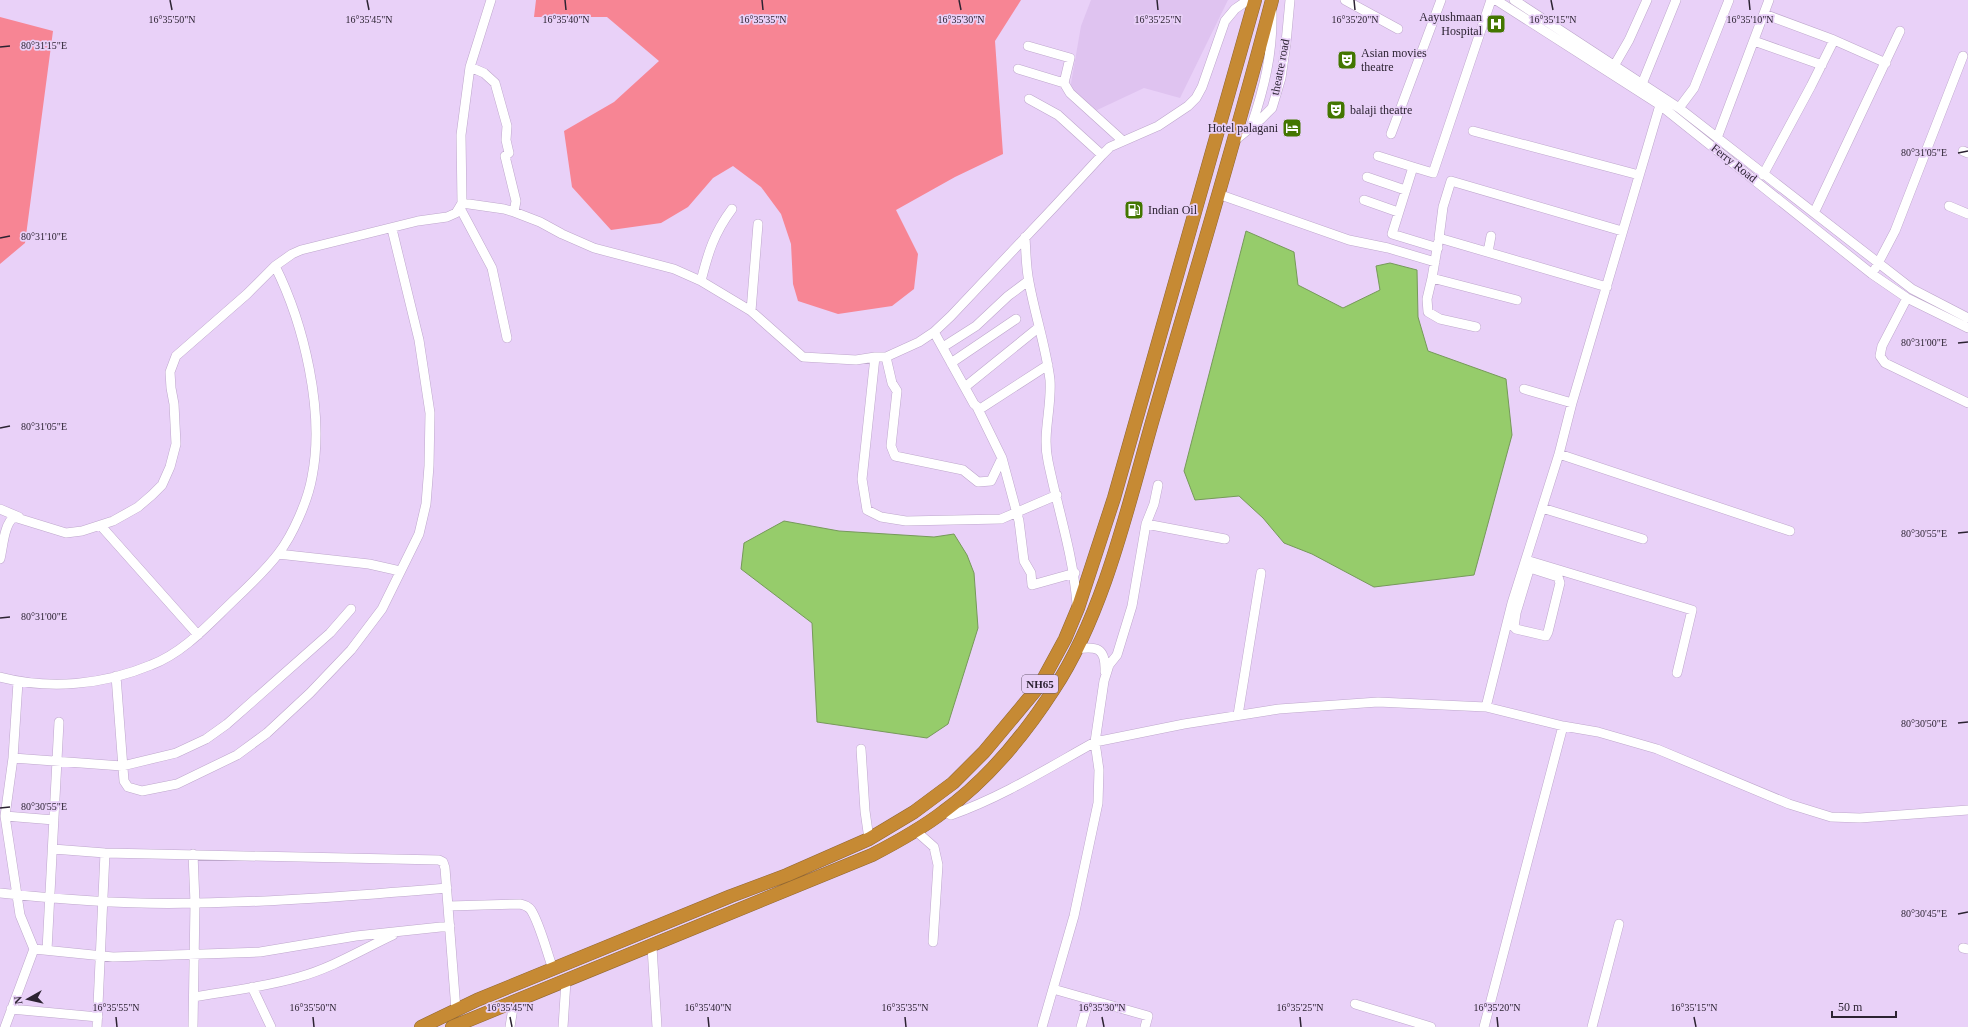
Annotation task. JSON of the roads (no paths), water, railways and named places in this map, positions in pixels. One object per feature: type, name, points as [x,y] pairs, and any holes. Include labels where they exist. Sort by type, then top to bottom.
[{"type":"highway","name":"NH65","points":[[421,1027],[456,1010],[552,969],[731,896],[787,875],[870,839],[914,812],[953,783],[984,752],[1040,684],[1065,639],[1078,608],[1114,498],[1255,0]]},
{"type":"highway","name":"NH65","points":[[452,1027],[652,947],[872,855],[916,830],[944,811],[996,764],[1021,734],[1055,688],[1076,649],[1108,572],[1234,142],[1272,0]]},
{"type":"street","points":[[491,0],[470,67],[462,135],[461,206],[492,268],[507,338]]},
{"type":"street","points":[[461,206],[504,208],[540,222],[562,234],[594,248],[674,269],[701,281],[751,311],[803,357],[856,360],[875,356],[886,357],[919,342],[934,332],[951,316],[1110,147],[1158,126],[1178,114],[1196,98],[1208,71],[1225,21],[1236,9],[1248,0]]},
{"type":"street","points":[[1251,128],[1262,95],[1271,53],[1273,38],[1272,0]]},
{"type":"street","name":"theatre road","points":[[1234,142],[1272,108],[1279,85],[1286,43],[1290,0]]},
{"type":"street","points":[[1345,0],[1398,30]]},
{"type":"street","points":[[1391,134],[1442,0]]},
{"type":"street","points":[[1378,156],[1433,173],[1492,0]]},
{"type":"street","name":"Ferry Road","points":[[1496,0],[1642,84],[1872,274],[1907,298],[1968,328]]},
{"type":"street","points":[[1609,66],[1628,40],[1646,0]]},
{"type":"street","points":[[1642,84],[1676,0]]},
{"type":"street","points":[[1679,108],[1694,88],[1730,0]]},
{"type":"street","points":[[1717,138],[1769,0]]},
{"type":"street","name":"Ferry Road","points":[[1521,2],[1609,66],[1662,102],[1679,108],[1763,175],[1912,289],[1968,318]]},
{"type":"street","points":[[1764,14],[1834,40],[1886,63]]},
{"type":"street","points":[[1814,214],[1886,63],[1900,30]]},
{"type":"street","points":[[1754,40],[1822,65]]},
{"type":"street","points":[[1763,175],[1834,40]]},
{"type":"street","points":[[1028,46],[1070,58],[1064,83],[1070,94],[1123,141]]},
{"type":"street","points":[[1872,274],[1895,231],[1963,56]]},
{"type":"street","points":[[470,67],[484,72],[495,83],[507,126],[506,140],[509,153],[505,156],[516,201],[514,212]]},
{"type":"street","points":[[1018,69],[1064,83]]},
{"type":"street","points":[[1029,99],[1058,115],[1102,155]]},
{"type":"street","points":[[1486,707],[1525,572],[1526,560],[1559,454],[1572,402],[1607,287],[1622,231],[1662,102]]},
{"type":"street","points":[[1473,131],[1639,175]]},
{"type":"street","points":[[1413,167],[1392,234],[1438,248]]},
{"type":"street","points":[[1367,177],[1405,190]]},
{"type":"street","points":[[1476,327],[1440,319],[1428,312],[1427,300],[1438,248],[1443,208],[1451,181],[1622,231]]},
{"type":"street","points":[[1218,194],[1349,240],[1388,248],[1435,262]]},
{"type":"street","points":[[1364,200],[1398,212]]},
{"type":"street","points":[[0,509],[66,533],[100,526],[138,506],[162,485],[170,467],[176,444],[174,404],[170,388],[170,372],[176,356],[247,294],[275,266],[292,254],[301,250],[418,222],[447,217],[456,213],[461,206]]},
{"type":"street","points":[[1949,206],[1968,214]]},
{"type":"street","points":[[701,281],[708,253],[719,226],[732,209]]},
{"type":"street","points":[[751,311],[758,224]]},
{"type":"street","points":[[116,676],[124,781],[128,787],[142,791],[176,784],[237,755],[272,728],[310,693],[351,650],[382,609],[419,534],[426,504],[430,466],[430,413],[419,340],[392,229]]},
{"type":"street","points":[[1488,252],[1491,236]]},
{"type":"street","points":[[1025,237],[1028,281],[1048,365],[1050,395],[1046,437],[1048,460],[1075,573],[1078,608]]},
{"type":"street","points":[[1439,238],[1607,287]]},
{"type":"street","points":[[0,677],[18,682],[60,685],[116,676],[152,665],[198,635],[251,584],[278,554],[303,505],[312,477],[316,442],[314,399],[301,331],[289,293],[275,266]]},
{"type":"street","points":[[1432,278],[1517,300]]},
{"type":"street","points":[[943,347],[976,326],[1008,296],[1028,281]]},
{"type":"street","points":[[1907,298],[1882,346],[1880,356],[1886,363],[1968,403]]},
{"type":"street","points":[[951,363],[1016,320]]},
{"type":"street","points":[[965,387],[1038,328]]},
{"type":"street","points":[[934,332],[977,407],[1002,458],[1019,521],[1024,561],[1031,573],[1032,585],[1075,573]]},
{"type":"street","points":[[875,356],[862,479],[867,510],[881,517],[906,521],[1001,519],[1057,495]]},
{"type":"street","points":[[886,357],[892,383],[897,391],[891,446],[895,456],[963,470],[978,482],[992,481],[1002,458]]},
{"type":"street","points":[[977,407],[984,407],[1048,365]]},
{"type":"street","points":[[1524,389],[1572,402]]},
{"type":"street","points":[[1559,454],[1790,531]]},
{"type":"street","points":[[1104,681],[1109,665],[1117,655],[1132,606],[1146,524],[1154,504],[1158,485]]},
{"type":"street","points":[[1542,508],[1643,539]]},
{"type":"street","points":[[0,558],[10,519],[19,517]]},
{"type":"street","points":[[1146,524],[1225,539]]},
{"type":"street","points":[[100,526],[198,635]]},
{"type":"street","points":[[278,554],[369,564],[400,571]]},
{"type":"street","points":[[1513,612],[1514,627],[1516,629],[1543,637],[1547,634],[1560,580],[1558,577],[1526,560]]},
{"type":"street","points":[[1525,572],[1530,569],[1540,568],[1692,610],[1677,673]]},
{"type":"street","points":[[1238,715],[1261,573]]},
{"type":"street","points":[[14,758],[122,766],[176,753],[206,739],[227,724],[330,633],[351,609]]},
{"type":"street","points":[[1042,1027],[1074,916],[1098,803],[1099,770],[1095,742],[1105,665],[1103,654],[1098,649],[1091,647],[1076,649]]},
{"type":"street","points":[[6,1027],[11,1009],[34,949],[20,915],[4,845],[5,816],[14,758],[18,682]]},
{"type":"street","points":[[944,811],[951,815],[971,808],[1029,779],[1095,742],[1184,724],[1279,709],[1378,702],[1486,707],[1563,726],[1598,732],[1657,749],[1789,804],[1831,817],[1860,818],[1968,810]]},
{"type":"street","points":[[47,950],[59,722]]},
{"type":"street","points":[[1484,1027],[1563,726]]},
{"type":"street","points":[[861,749],[865,811],[870,839]]},
{"type":"street","points":[[5,816],[54,820]]},
{"type":"street","points":[[916,830],[934,847],[938,865],[933,942]]},
{"type":"street","points":[[53,849],[106,853],[438,860],[443,862],[445,868],[456,1010]]},
{"type":"street","points":[[97,1027],[106,853]]},
{"type":"street","points":[[193,854],[195,903],[193,1027]]},
{"type":"street","points":[[0,893],[104,901],[195,903],[272,901],[447,888]]},
{"type":"street","points":[[449,906],[520,904],[526,906],[530,910],[535,920],[552,969]]},
{"type":"street","points":[[1592,1027],[1619,924]]},
{"type":"street","points":[[34,949],[113,957],[260,952],[356,936],[450,926]]},
{"type":"street","points":[[194,997],[252,987],[314,972],[401,931]]},
{"type":"street","points":[[652,947],[658,1027]]},
{"type":"street","points":[[563,1027],[566,981]]},
{"type":"street","points":[[252,987],[271,1027]]},
{"type":"street","points":[[1054,988],[1148,1016],[1145,1027]]},
{"type":"street","points":[[1082,1027],[1089,999]]},
{"type":"street","points":[[510,1027],[514,1001]]},
{"type":"street","points":[[1354,1004],[1431,1027]]},
{"type":"street","points":[[11,1009],[98,1017]]},
{"type":"place","name":"Aayushmaan Hospital","points":[[1496,24]]},
{"type":"place","name":"Asian movies theatre","points":[[1347,60]]},
{"type":"place","name":"balaji theatre","points":[[1336,110]]},
{"type":"place","name":"Hotel palagani","points":[[1292,128]]},
{"type":"place","name":"Indian Oil","points":[[1134,210]]}]
